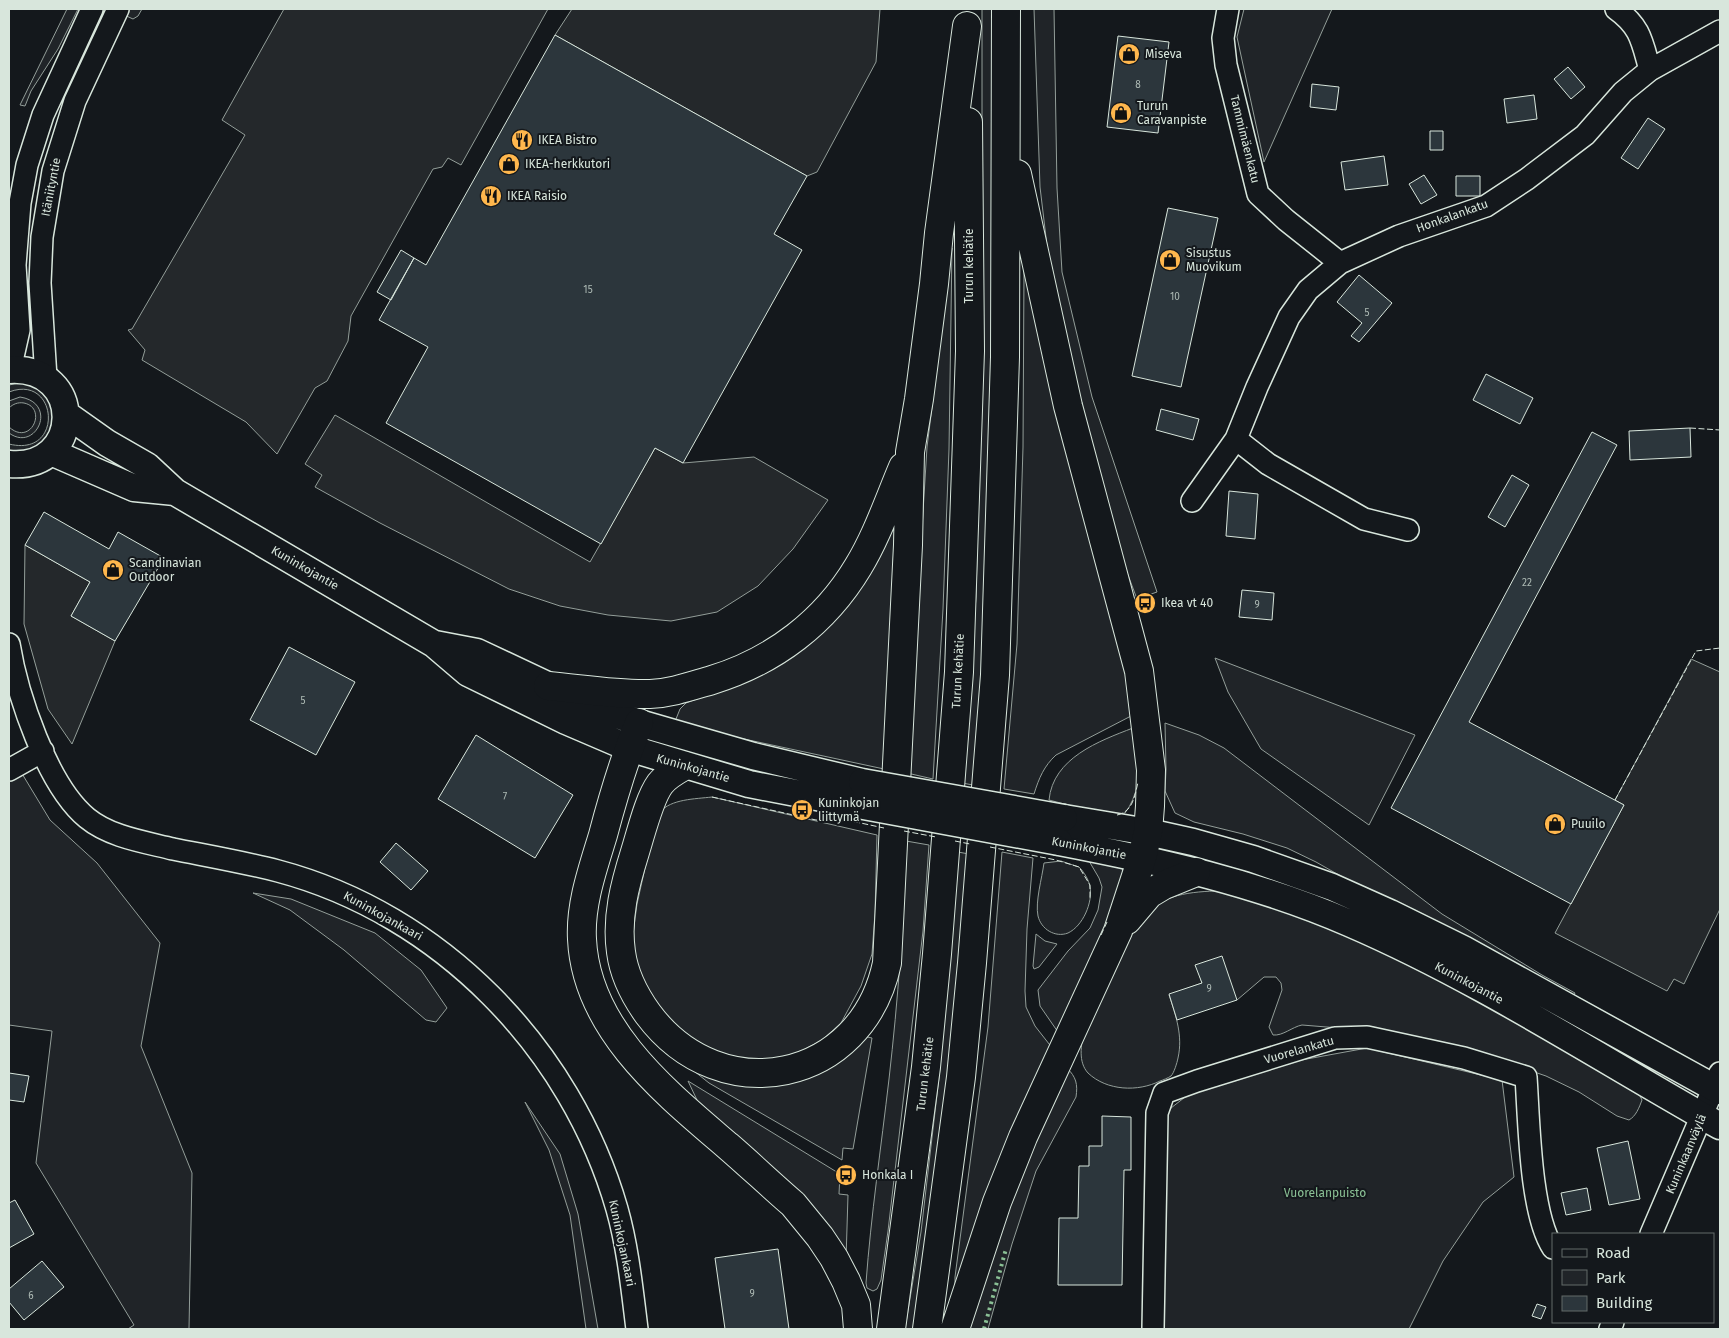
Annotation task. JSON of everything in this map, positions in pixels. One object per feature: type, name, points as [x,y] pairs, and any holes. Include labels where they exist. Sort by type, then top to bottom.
[{"type":"highway","points":[[927,1329],[961,1077],[972,963],[994,675],[1005,357],[1006,9]]},
{"type":"highway","points":[[684,766],[666,778],[654,794],[625,883],[621,906],[620,936],[621,952],[628,980],[636,996],[662,1030],[683,1049],[716,1066],[734,1071],[770,1072],[799,1067],[816,1060],[841,1044],[864,1020],[884,980],[888,963],[908,545],[910,452],[919,399],[967,18]]},
{"type":"highway","name":"Turun kehätie","points":[[891,1329],[926,1067],[937,954],[959,672],[970,351],[967,18]]},
{"type":"highway","points":[[955,1329],[997,1202],[1044,1090],[1118,931],[1142,858],[1148,832],[1152,770],[1141,684],[1068,406],[1006,123]]},
{"type":"highway","points":[[548,686],[619,693],[648,694],[670,692],[726,676],[765,659],[827,611],[849,580],[858,567],[881,520],[910,452]]},
{"type":"highway","points":[[639,724],[628,748],[595,862],[583,917],[582,939],[584,952],[590,982],[597,1002],[606,1019],[631,1054],[677,1102],[793,1204],[808,1221],[834,1258],[846,1281],[856,1305],[858,1329]]},
{"type":"highway","points":[[1118,931],[1149,894],[1164,885],[1196,872]]},
{"type":"main road","points":[[9,370],[26,370],[46,378],[57,389],[64,403],[66,414],[64,430],[58,444],[51,452],[38,461],[22,465],[9,464]]},
{"type":"main road","name":"Kuninkojantie","points":[[66,414],[108,443],[147,466],[175,492],[434,644],[468,673],[566,722],[628,748],[749,784],[860,794],[1062,830],[1148,832],[1194,842],[1253,859],[1332,887],[1382,909],[1463,949],[1718,1083]]},
{"type":"main road","name":"Kuninkojantie","points":[[51,452],[134,488],[175,492]]},
{"type":"main road","name":"Kuninkojantie","points":[[434,644],[477,652],[548,686],[639,724],[753,756],[860,794]]},
{"type":"main road","name":"Kuninkojantie","points":[[1062,830],[1142,858],[1244,885],[1317,910],[1392,943],[1451,972],[1552,1028],[1711,1120]]},
{"type":"street","points":[[9,370],[18,330],[15,265],[20,203],[26,165],[42,115],[92,9]]},
{"type":"street","name":"Itäniityntie","points":[[46,378],[40,283],[42,237],[53,171],[75,101],[118,9]]},
{"type":"street","name":"Tammimäenkatu","points":[[1228,9],[1223,38],[1226,65],[1258,194],[1286,220],[1340,263]]},
{"type":"street","points":[[1616,9],[1625,15],[1640,34],[1650,70]]},
{"type":"street","name":"Honkalankatu","points":[[1192,501],[1236,439],[1289,317],[1308,290],[1340,263],[1399,236],[1486,206],[1527,179],[1585,135],[1623,92],[1650,70],[1720,31]]},
{"type":"street","points":[[9,289],[15,265]]},
{"type":"street","points":[[1236,439],[1268,464],[1364,518],[1408,530]]},
{"type":"street","name":"Kuninkojankaari","points":[[9,644],[14,672],[34,731],[54,775],[77,808],[88,819],[102,828],[149,843],[277,871],[344,894],[398,922],[428,941],[487,992],[536,1046],[567,1092],[580,1117],[607,1178],[617,1210],[624,1241],[638,1329]]},
{"type":"street","points":[[9,770],[43,750]]},
{"type":"street","name":"Vuorelankatu","points":[[1153,1329],[1157,1113],[1164,1093],[1335,1038],[1367,1037],[1464,1058],[1526,1077],[1534,1182],[1542,1224],[1552,1247]]},
{"type":"street","name":"Kuninkaanväylä","points":[[1652,1233],[1711,1120],[1718,1083]]},
{"type":"green space","points":[[67,9],[78,9],[58,49],[31,91],[25,106],[20,105]]},
{"type":"green space","points":[[124,9],[142,9],[138,16],[133,19],[122,14]]},
{"type":"green space","points":[[982,9],[992,9],[991,397],[986,591],[973,785],[962,783],[976,597],[982,313]]},
{"type":"green space","points":[[1034,9],[1054,9],[1057,188],[1062,272],[1092,397],[1157,592],[1137,599],[1107,519],[1050,271],[1040,187]]},
{"type":"green space","points":[[1244,9],[1332,9],[1264,162],[1237,37]]},
{"type":"green space","points":[[952,248],[949,449],[943,609],[933,779],[907,773],[927,447]]},
{"type":"green space","points":[[1024,269],[1124,658],[1131,716],[1056,755],[1042,773],[1034,794],[1004,789],[1017,644],[1023,447]]},
{"type":"green space","points":[[19,383],[36,388],[48,398],[53,410],[53,424],[49,436],[39,446],[26,451],[9,450],[9,444],[27,445],[40,439],[47,429],[48,416],[45,404],[38,394],[25,389],[9,392],[9,385]]},
{"type":"green space","points":[[20,397],[32,401],[39,408],[41,416],[35,432],[28,437],[19,437],[9,433],[9,427],[17,432],[30,430],[36,418],[31,406],[24,403],[12,405],[9,408],[9,401]]},
{"type":"green space","points":[[895,522],[884,769],[674,724],[680,709],[686,703],[766,673],[795,654],[836,619],[871,571]]},
{"type":"green space","points":[[1215,658],[1415,735],[1369,825],[1261,749],[1228,692]]},
{"type":"green space","points":[[1165,723],[1199,735],[1224,748],[1442,914],[1575,993],[1574,995],[1537,980],[1287,848],[1243,834],[1194,822],[1175,813],[1165,791]]},
{"type":"green space","points":[[1133,728],[1139,751],[1139,775],[1133,800],[1125,813],[1107,815],[1049,800],[1052,785],[1068,762],[1093,745]]},
{"type":"green space","points":[[21,772],[50,820],[97,863],[160,943],[141,1046],[192,1173],[189,1329],[128,1329],[134,1325],[36,1163],[52,1031],[9,1025],[9,781]]},
{"type":"green space","points":[[712,797],[877,835],[872,954],[861,986],[841,1023],[822,1040],[794,1055],[771,1059],[743,1060],[716,1055],[688,1040],[652,1001],[633,957],[633,934],[637,904],[660,812],[670,804]]},
{"type":"green space","points":[[906,841],[929,845],[923,931],[888,1231],[881,1280],[877,1289],[873,1291],[867,1288],[866,1283],[895,1020]]},
{"type":"green space","points":[[958,852],[969,854],[949,1070],[915,1329],[905,1329],[921,1232],[940,1069]]},
{"type":"green space","points":[[1002,852],[1033,858],[1027,929],[1026,1007],[1035,1026],[1053,1049],[955,1290],[955,1277],[988,1027]]},
{"type":"green space","points":[[1061,861],[1081,869],[1089,882],[1091,893],[1086,913],[1078,925],[1068,933],[1058,934],[1049,931],[1042,925],[1038,916],[1037,904],[1044,863]]},
{"type":"green space","points":[[1089,861],[1122,865],[1123,878],[1060,1035],[1040,1006],[1038,990],[1068,951],[1090,928],[1098,910],[1102,887]]},
{"type":"green space","points":[[1215,891],[1235,894],[1296,912],[1378,946],[1472,996],[1638,1092],[1642,1100],[1638,1109],[1629,1120],[1617,1116],[1579,1092],[1546,1076],[1514,1065],[1376,1031],[1302,1025],[1273,1035],[1269,1027],[1282,990],[1281,983],[1276,977],[1264,977],[1237,1000],[1196,965],[1202,983],[1169,995],[1176,1018],[1180,1042],[1178,1060],[1171,1076],[1151,1085],[1133,1088],[1113,1086],[1096,1079],[1088,1073],[1083,1064],[1081,1048],[1084,1032],[1138,922],[1154,906],[1172,897]]},
{"type":"green space","points":[[253,893],[291,899],[375,933],[421,970],[447,1008],[436,1022],[426,1020],[344,950],[290,910]]},
{"type":"green space","points":[[1036,934],[1045,941],[1057,944],[1039,967],[1034,969],[1033,966]]},
{"type":"green space","points":[[863,1036],[872,1038],[853,1149],[843,1148],[842,1160],[709,1083],[694,1071],[719,1080]]},
{"type":"green space","name":"Vuorelanpuisto","points":[[1367,1048],[1502,1080],[1514,1177],[1483,1202],[1443,1261],[1409,1329],[1163,1329],[1162,1125],[1171,1108],[1189,1094],[1296,1061]]},
{"type":"green space","points":[[1067,1068],[1076,1081],[1076,1097],[1036,1171],[1012,1244],[988,1329],[968,1329],[1008,1207]]},
{"type":"green space","points":[[688,1081],[840,1174],[839,1194],[848,1195],[846,1260],[788,1185],[697,1100]]},
{"type":"green space","points":[[525,1102],[560,1154],[578,1214],[598,1329],[586,1329],[570,1215],[549,1150]]},
{"type":"shaded area","points":[[284,9],[548,9],[461,165],[448,158],[442,167],[433,169],[351,316],[348,341],[327,381],[315,388],[277,454],[246,422],[142,360],[145,350],[128,330],[132,329],[245,135],[222,120]]},
{"type":"shaded area","points":[[572,9],[880,9],[876,62],[817,172],[807,176],[555,35]]},
{"type":"shaded area","points":[[335,415],[590,562],[655,448],[683,463],[754,457],[828,500],[793,549],[758,586],[717,612],[671,621],[608,615],[560,606],[509,589],[380,523],[315,487],[322,475],[305,464]]},
{"type":"shaded area","points":[[25,545],[90,582],[71,616],[115,641],[72,744],[48,709],[24,624]]},
{"type":"shaded area","points":[[1691,659],[1720,672],[1720,909],[1684,984],[1674,979],[1667,991],[1555,933],[1624,805],[1615,800]]},
{"type":"building","points":[[555,35],[807,176],[774,234],[802,250],[683,463],[655,448],[601,544],[386,423],[428,347],[379,320],[414,258],[426,265]]},
{"type":"building","points":[[1118,36],[1169,42],[1158,133],[1107,127]]},
{"type":"building","points":[[1568,67],[1585,87],[1571,99],[1554,79]]},
{"type":"building","points":[[1312,84],[1339,87],[1336,110],[1310,107]]},
{"type":"building","points":[[1534,95],[1537,119],[1507,123],[1504,99]]},
{"type":"building","points":[[1648,118],[1665,129],[1638,169],[1621,158]]},
{"type":"building","points":[[1430,131],[1443,131],[1443,150],[1430,150]]},
{"type":"building","points":[[1384,156],[1388,185],[1345,190],[1341,162]]},
{"type":"building","points":[[1424,175],[1437,195],[1421,204],[1409,184]]},
{"type":"building","points":[[1456,176],[1480,176],[1480,196],[1456,196]]},
{"type":"building","points":[[1168,208],[1218,218],[1181,387],[1132,376]]},
{"type":"building","points":[[401,250],[414,258],[391,300],[377,292]]},
{"type":"building","points":[[1359,275],[1392,303],[1359,342],[1351,336],[1362,323],[1337,302]]},
{"type":"building","points":[[1486,374],[1533,398],[1520,424],[1473,400]]},
{"type":"building","points":[[1161,409],[1199,419],[1193,440],[1156,430]]},
{"type":"building","points":[[1690,428],[1691,457],[1630,460],[1629,431]]},
{"type":"building","points":[[1592,432],[1617,445],[1469,722],[1624,805],[1571,904],[1391,808]]},
{"type":"building","points":[[1512,475],[1529,485],[1505,527],[1488,517]]},
{"type":"building","points":[[1229,491],[1258,494],[1255,539],[1226,536]]},
{"type":"building","name":"Scandinavian Outdoor","points":[[44,512],[109,549],[118,532],[164,558],[115,641],[71,616],[90,582],[25,545]]},
{"type":"building","points":[[1242,590],[1274,593],[1272,620],[1239,617]]},
{"type":"building","points":[[289,647],[355,682],[316,755],[250,720]]},
{"type":"building","points":[[476,735],[573,795],[535,858],[438,799]]},
{"type":"building","points":[[396,843],[428,871],[411,890],[380,862]]},
{"type":"building","points":[[1222,956],[1237,1000],[1177,1020],[1169,994],[1202,983],[1195,965]]},
{"type":"building","points":[[9,1073],[29,1076],[24,1102],[9,1100]]},
{"type":"building","points":[[1102,1116],[1131,1117],[1131,1170],[1124,1170],[1122,1285],[1058,1285],[1059,1218],[1078,1218],[1079,1166],[1089,1166],[1089,1146],[1102,1146]]},
{"type":"building","points":[[1628,1141],[1640,1199],[1609,1205],[1597,1148]]},
{"type":"building","points":[[1587,1188],[1591,1210],[1566,1215],[1561,1193]]},
{"type":"building","points":[[15,1200],[34,1234],[9,1248],[9,1203]]},
{"type":"building","points":[[778,1249],[789,1329],[725,1329],[715,1258]]},
{"type":"building","points":[[42,1261],[64,1287],[24,1320],[9,1302],[9,1289]]},
{"type":"building","points":[[1537,1304],[1546,1307],[1541,1319],[1532,1316]]},
{"type":"hedge","points":[[984,1329],[1006,1249]]},
{"type":"fence","points":[[1690,428],[1720,430]]},
{"type":"fence","points":[[1615,800],[1696,651],[1720,648]]},
{"type":"fence","points":[[1117,815],[1130,807],[1138,782]]},
{"type":"fence","points":[[712,797],[816,820],[856,822],[884,828]]},
{"type":"fence","points":[[904,831],[936,837]]},
{"type":"fence","points":[[955,841],[970,844]]},
{"type":"fence","points":[[990,847],[1056,860],[1079,867],[1090,885],[1090,900]]},
{"type":"fence","points":[[1101,935],[1107,922]]},
{"type":"place","name":"Miseva","points":[[1129,54]]},
{"type":"place","name":"Turun Caravanpiste","points":[[1121,113]]},
{"type":"place","name":"IKEA Bistro","points":[[522,140]]},
{"type":"place","name":"IKEA-herkkutori","points":[[509,164]]},
{"type":"place","name":"IKEA Raisio","points":[[491,196]]},
{"type":"place","name":"Sisustus Muovikum","points":[[1170,260]]},
{"type":"place","name":"Scandinavian Outdoor","points":[[113,570]]},
{"type":"place","name":"Ikea vt 40","points":[[1145,603]]},
{"type":"place","name":"Kuninkojan liittymä","points":[[802,810]]},
{"type":"place","name":"Puuilo","points":[[1555,824]]},
{"type":"place","name":"Honkala I","points":[[846,1175]]}]
